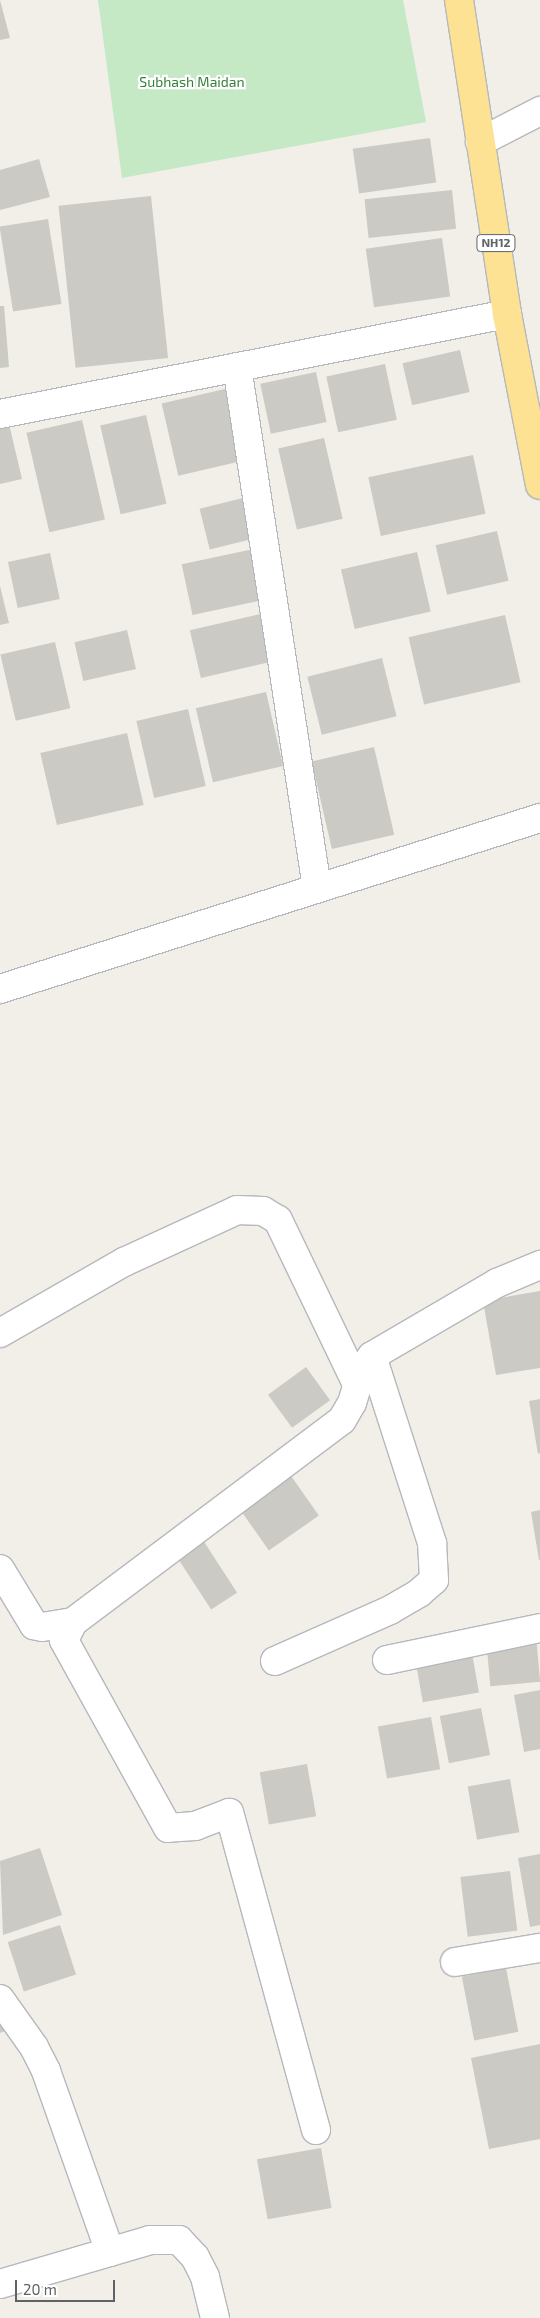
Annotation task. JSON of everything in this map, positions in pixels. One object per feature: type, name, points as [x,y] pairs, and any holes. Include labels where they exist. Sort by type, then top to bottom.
[{"type":"highway","name":"NH12","points":[[458,0],[507,314],[540,485]]},
{"type":"street","points":[[480,142],[540,111]]},
{"type":"street","points":[[0,414],[507,314]]},
{"type":"street","points":[[237,367],[317,888]]},
{"type":"street","points":[[0,989],[540,818]]},
{"type":"street","points":[[0,1333],[124,1262],[237,1210],[263,1211],[278,1220],[356,1384]]},
{"type":"street","points":[[0,1569],[34,1625],[42,1628],[73,1622],[325,1435],[342,1420],[352,1403],[362,1368],[372,1356],[497,1284],[540,1264]]},
{"type":"street","points":[[275,1661],[390,1610],[419,1593],[434,1580],[432,1543],[372,1356]]},
{"type":"street","points":[[73,1622],[64,1640],[168,1828],[195,1826],[229,1812],[316,2130]]},
{"type":"street","points":[[387,1660],[540,1628]]},
{"type":"street","points":[[455,1962],[540,1948]]},
{"type":"street","points":[[0,1999],[34,2047],[46,2072],[110,2252]]},
{"type":"street","points":[[0,2284],[150,2240],[179,2240],[195,2257],[205,2276],[215,2318]]},
{"type":"green space","name":"Subhash Maidan","points":[[98,0],[403,0],[426,122],[122,178]]},
{"type":"building","points":[[0,0],[10,38],[0,40]]},
{"type":"building","points":[[430,138],[436,183],[359,193],[353,149]]},
{"type":"building","points":[[39,159],[50,197],[0,210],[0,170]]},
{"type":"building","points":[[452,190],[456,229],[369,238],[364,199]]},
{"type":"building","points":[[151,196],[168,358],[76,368],[59,206]]},
{"type":"building","points":[[48,219],[61,304],[13,312],[0,227]]},
{"type":"building","points":[[442,238],[450,296],[374,307],[366,249]]},
{"type":"building","points":[[0,306],[4,306],[9,367],[0,368]]},
{"type":"building","points":[[460,350],[470,392],[412,405],[403,363]]},
{"type":"building","points":[[385,364],[397,420],[338,432],[326,376]]},
{"type":"building","points":[[316,372],[327,422],[271,434],[260,384]]},
{"type":"building","points":[[225,389],[242,461],[178,476],[162,404]]},
{"type":"building","points":[[146,415],[166,504],[121,514],[100,426]]},
{"type":"building","points":[[82,420],[105,519],[49,532],[26,433]]},
{"type":"building","points":[[9,424],[22,479],[0,484],[0,426]]},
{"type":"building","points":[[324,438],[343,519],[297,529],[278,449]]},
{"type":"building","points":[[473,455],[485,514],[381,536],[368,477]]},
{"type":"building","points":[[251,496],[261,537],[210,550],[200,509]]},
{"type":"building","points":[[497,531],[508,581],[447,595],[436,545]]},
{"type":"building","points":[[258,548],[269,599],[193,615],[182,564]]},
{"type":"building","points":[[417,552],[431,611],[355,629],[341,570]]},
{"type":"building","points":[[50,553],[60,599],[18,608],[8,562]]},
{"type":"building","points":[[0,586],[9,623],[0,625]]},
{"type":"building","points":[[260,614],[271,662],[201,678],[190,630]]},
{"type":"building","points":[[505,615],[521,682],[424,705],[409,637]]},
{"type":"building","points":[[127,630],[136,669],[83,681],[74,642]]},
{"type":"building","points":[[55,642],[70,708],[16,721],[0,655]]},
{"type":"building","points":[[382,658],[397,716],[322,735],[307,677]]},
{"type":"building","points":[[266,692],[283,766],[213,782],[196,708]]},
{"type":"building","points":[[188,709],[206,786],[154,798],[136,721]]},
{"type":"building","points":[[127,733],[144,805],[57,825],[40,753]]},
{"type":"building","points":[[374,747],[394,835],[332,849],[312,761]]},
{"type":"building","points":[[540,1291],[540,1368],[496,1375],[483,1301]]},
{"type":"building","points":[[306,1367],[330,1400],[292,1428],[268,1395]]},
{"type":"building","points":[[540,1399],[540,1453],[538,1454],[529,1401]]},
{"type":"building","points":[[289,1473],[319,1516],[269,1551],[239,1508]]},
{"type":"building","points":[[540,1510],[540,1560],[539,1560],[531,1512]]},
{"type":"building","points":[[199,1534],[237,1593],[211,1610],[173,1551]]},
{"type":"building","points":[[536,1635],[540,1682],[490,1686],[486,1639]]},
{"type":"building","points":[[472,1653],[479,1692],[423,1702],[416,1663]]},
{"type":"building","points":[[540,1690],[540,1749],[524,1752],[514,1695]]},
{"type":"building","points":[[481,1708],[490,1755],[449,1763],[440,1716]]},
{"type":"building","points":[[431,1717],[440,1769],[387,1779],[378,1726]]},
{"type":"building","points":[[307,1764],[316,1816],[269,1825],[260,1772]]},
{"type":"building","points":[[510,1779],[519,1832],[477,1840],[468,1786]]},
{"type":"building","points":[[40,1848],[62,1915],[3,1935],[0,1861]]},
{"type":"building","points":[[540,1854],[540,1925],[530,1927],[518,1858]]},
{"type":"building","points":[[510,1871],[517,1931],[468,1937],[460,1877]]},
{"type":"building","points":[[60,1925],[76,1974],[24,1991],[8,1942]]},
{"type":"building","points":[[506,1968],[518,2032],[474,2040],[462,1977]]},
{"type":"building","points":[[0,2018],[5,2031],[0,2033]]},
{"type":"building","points":[[540,2044],[540,2139],[489,2149],[471,2058]]},
{"type":"building","points":[[321,2148],[332,2208],[268,2219],[257,2159]]}]
